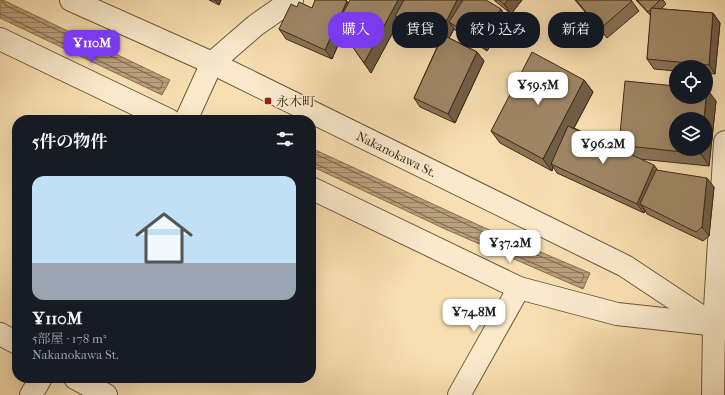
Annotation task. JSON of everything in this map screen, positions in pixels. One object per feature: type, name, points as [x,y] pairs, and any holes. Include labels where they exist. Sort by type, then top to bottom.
[{"type":"street","name":"Nakanokawa St.","points":[[70,0],[212,62],[625,266],[720,327]]},
{"type":"street","points":[[188,115],[212,62],[256,25],[292,0]]},
{"type":"street","points":[[0,39],[159,115]]},
{"type":"street","points":[[713,395],[720,327],[725,142]]},
{"type":"street","points":[[316,190],[519,288],[617,314],[720,327]]},
{"type":"street","points":[[458,395],[519,288]]},
{"type":"street","points":[[0,334],[12,340]]},
{"type":"street","points":[[31,395],[38,383]]},
{"type":"street","points":[[84,383],[106,395]]},
{"type":"water","points":[[0,0],[3,0],[170,80],[162,95],[0,18]]},
{"type":"water","points":[[316,150],[498,234],[590,273],[583,289],[445,229],[316,168]]},
{"type":"building","points":[[315,0],[347,1],[342,12],[328,12],[328,43],[325,50],[279,29],[291,4],[297,7],[299,2],[312,8]]},
{"type":"building","points":[[350,0],[398,0],[384,26],[384,12],[344,12]]},
{"type":"building","points":[[404,0],[457,0],[448,18],[448,12],[397,12]]},
{"type":"building","points":[[463,0],[486,0],[501,9],[499,12],[456,12],[456,26],[449,22]]},
{"type":"building","points":[[499,0],[508,0],[504,4]]},
{"type":"building","points":[[576,0],[632,1],[604,26],[604,12],[586,12]]},
{"type":"building","points":[[637,0],[660,0],[648,12]]},
{"type":"building","points":[[651,8],[713,13],[709,60],[669,61],[647,59]]},
{"type":"building","points":[[448,38],[456,42],[456,48],[469,48],[477,52],[448,114],[414,98],[437,48],[448,48]]},
{"type":"building","points":[[354,48],[372,48],[364,63]]},
{"type":"building","points":[[532,52],[584,80],[543,159],[491,131]]},
{"type":"building","points":[[625,81],[669,85],[669,104],[706,104],[705,112],[669,112],[669,150],[619,145]]},
{"type":"building","points":[[568,126],[654,165],[637,204],[551,164]]},
{"type":"building","points":[[656,170],[707,178],[702,227],[696,232],[640,204]]},
{"type":"place","name":"永木町","points":[[268,101]]}]
